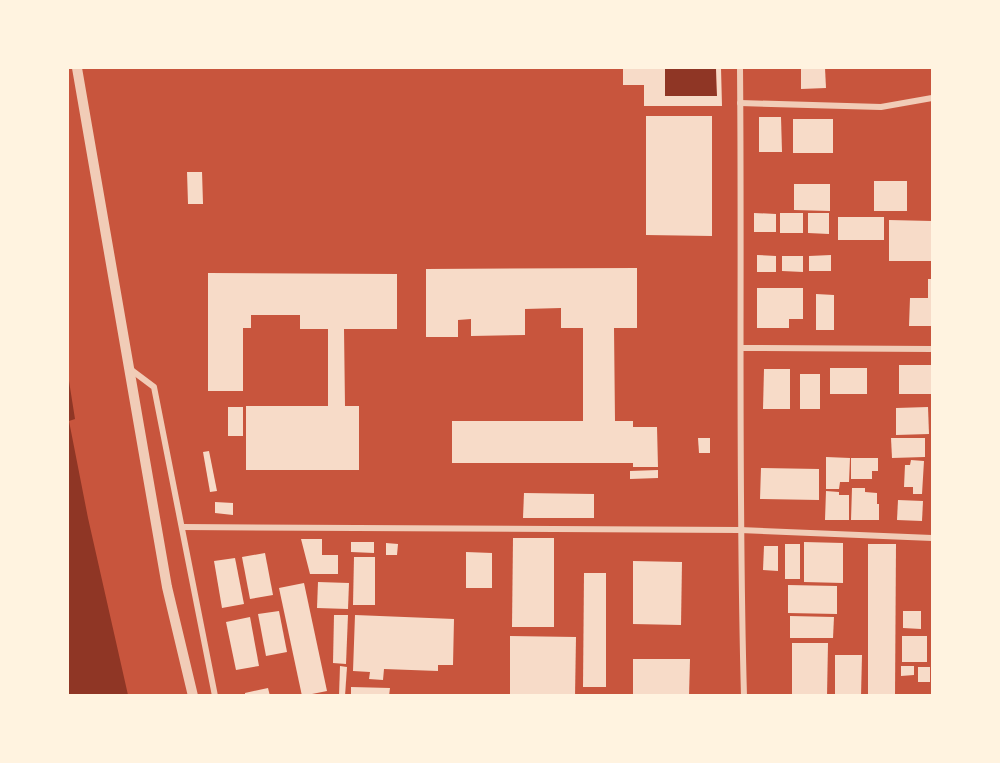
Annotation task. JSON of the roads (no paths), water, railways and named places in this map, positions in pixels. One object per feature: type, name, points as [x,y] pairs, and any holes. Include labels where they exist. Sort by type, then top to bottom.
[{"type":"street","points":[[77,68],[167,587],[193,696]]},
{"type":"street","points":[[740,68],[742,348],[740,530],[744,696]]},
{"type":"street","points":[[740,104],[881,106],[933,98]]},
{"type":"street","points":[[742,348],[933,349]]},
{"type":"street","points":[[128,367],[154,387],[215,696]]},
{"type":"street","points":[[182,527],[740,530],[933,538]]}]
